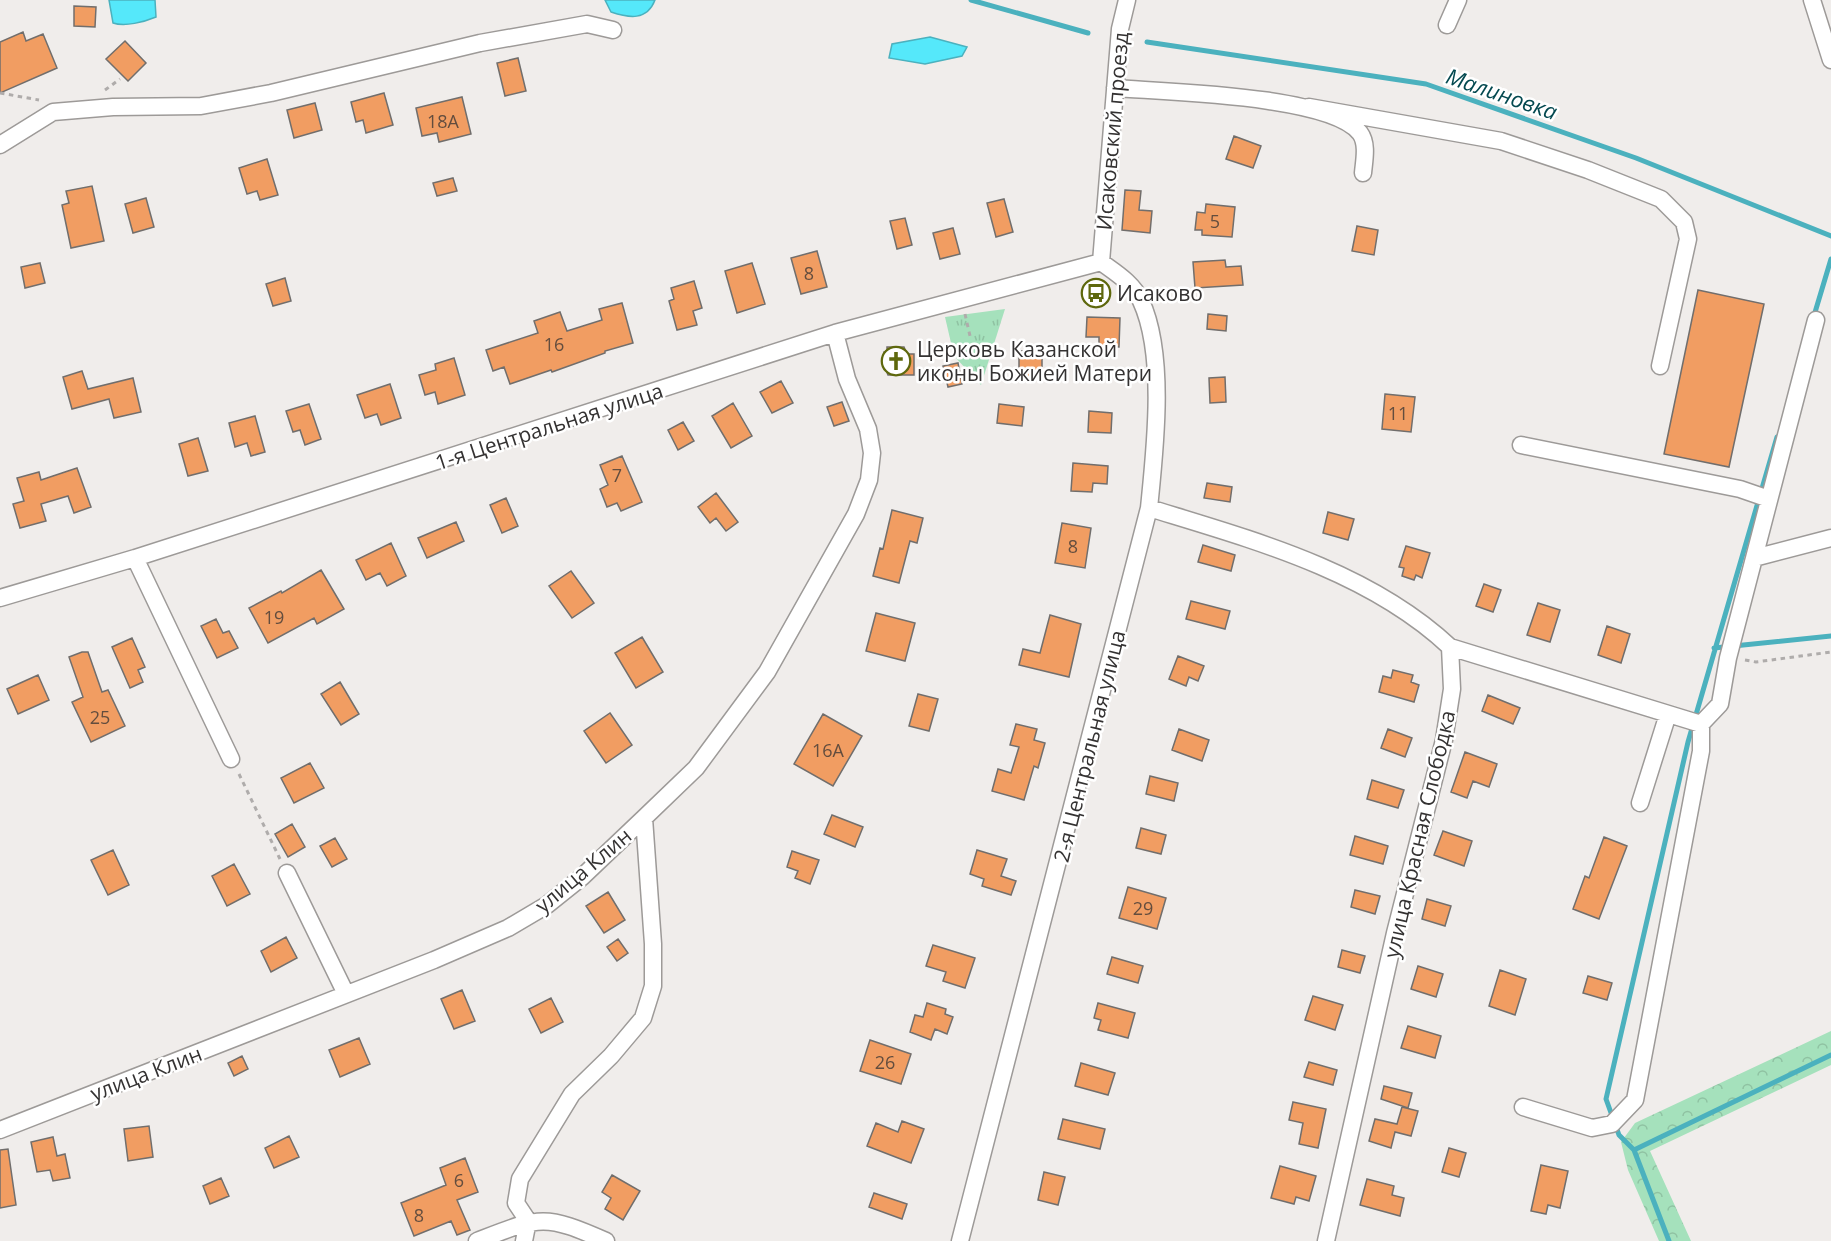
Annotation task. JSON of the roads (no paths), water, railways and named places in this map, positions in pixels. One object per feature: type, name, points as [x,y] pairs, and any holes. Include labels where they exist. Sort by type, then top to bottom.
[{"type":"street","name":"Исаковский проезд","points":[[1101,262],[1120,28],[1127,0]]},
{"type":"street","points":[[1447,25],[1458,0]]},
{"type":"street","points":[[1812,0],[1831,60]]},
{"type":"street","points":[[0,145],[53,112],[113,107],[201,106],[271,93],[480,43],[587,24],[613,30]]},
{"type":"street","points":[[1115,88],[1220,96],[1309,107],[1501,141],[1588,170],[1661,199],[1684,222],[1688,240],[1660,366]]},
{"type":"street","points":[[1309,107],[1345,123],[1360,133],[1365,148],[1363,173]]},
{"type":"street","name":"1-я Центральная улица","points":[[0,598],[135,558],[835,333],[1101,262]]},
{"type":"street","name":"2-я Центральная улица","points":[[960,1241],[1149,508],[1157,419],[1150,327],[1140,299],[1126,281],[1101,262]]},
{"type":"street","points":[[1523,1107],[1592,1128],[1612,1124],[1635,1100],[1701,751],[1701,724],[1720,704],[1728,658],[1816,320]]},
{"type":"street","name":"улица Клин","points":[[0,1130],[508,928],[547,905],[582,877],[644,818],[696,768],[768,672],[856,514],[869,480],[872,453],[868,429],[848,379],[835,333]]},
{"type":"street","points":[[1521,445],[1740,489],[1769,499]]},
{"type":"street","points":[[1149,508],[1255,541],[1339,576],[1396,604],[1426,625],[1450,647],[1701,724]]},
{"type":"street","points":[[1754,558],[1831,538]]},
{"type":"street","points":[[135,558],[231,759]]},
{"type":"street","name":"улица Красная Слободка","points":[[1326,1241],[1395,933],[1444,740],[1452,689],[1450,647]]},
{"type":"street","points":[[1640,803],[1668,714]]},
{"type":"street","points":[[524,1241],[528,1221],[516,1203],[520,1179],[572,1094],[611,1056],[643,1018],[653,986],[654,944],[644,818]]},
{"type":"street","points":[[287,873],[346,994]]},
{"type":"street","points":[[477,1241],[528,1221],[547,1220],[569,1224],[606,1241]]},
{"type":"water","points":[[109,0],[155,0],[156,17],[134,23],[113,23]]},
{"type":"water","points":[[605,0],[655,0],[652,7],[642,15],[624,16],[611,12]]},
{"type":"water","points":[[930,37],[967,47],[962,56],[925,64],[889,58],[892,44]]},
{"type":"waterway","name":"Малиновка","points":[[971,0],[1088,33]]},
{"type":"waterway","name":"Малиновка","points":[[1147,42],[1426,84],[1636,158],[1831,236]]},
{"type":"waterway","points":[[1813,319],[1831,259]]},
{"type":"waterway","points":[[1669,1241],[1634,1150],[1619,1135],[1606,1099],[1688,742],[1777,437]]},
{"type":"waterway","points":[[1714,648],[1831,636]]},
{"type":"waterway","points":[[1634,1150],[1831,1055]]},
{"type":"place","name":"Исаково","points":[[1096,293]]},
{"type":"place","name":"Церковь Казанской иконы Божией Матери","points":[[896,361]]}]
